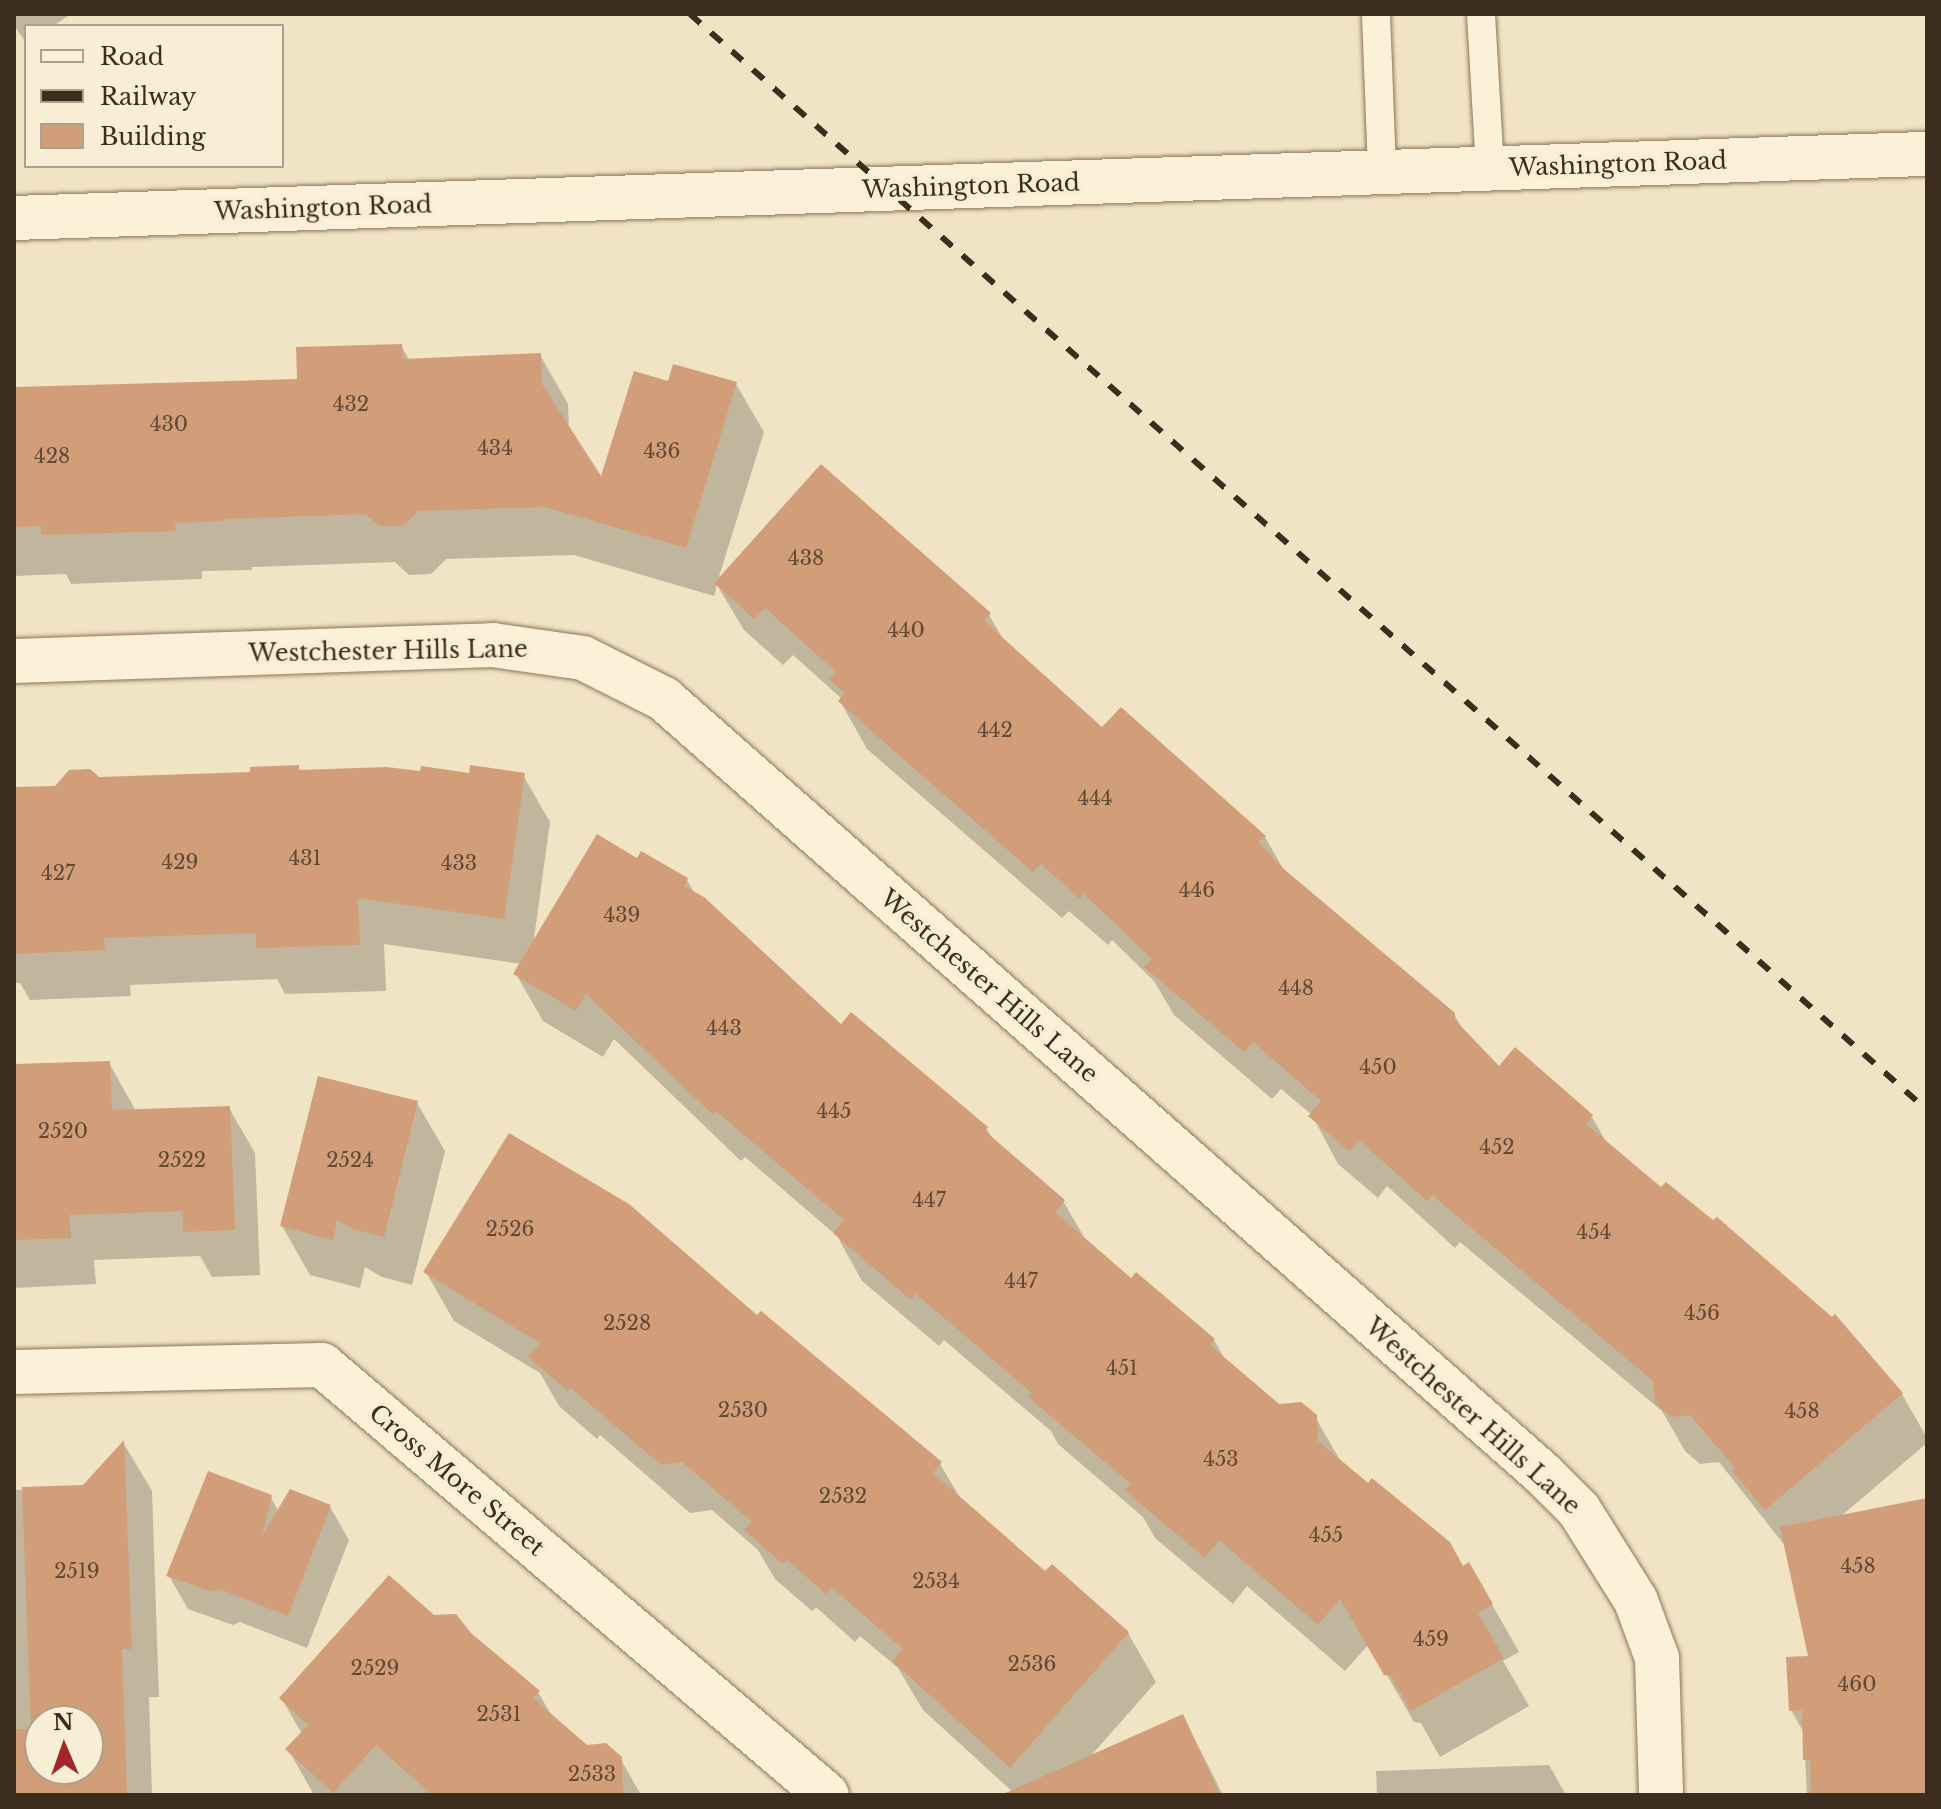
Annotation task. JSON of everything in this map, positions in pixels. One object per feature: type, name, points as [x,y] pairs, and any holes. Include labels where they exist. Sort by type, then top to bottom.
[{"type":"street","name":"Washington Road","points":[[14,218],[1927,154]]},
{"type":"street","name":"Westchester Hills Lane","points":[[14,661],[493,645],[583,658],[664,699],[1543,1474],[1579,1510],[1612,1558],[1636,1601],[1657,1658],[1661,1795]]},
{"type":"street","name":"Cross More Street","points":[[14,1372],[322,1365],[827,1795]]},
{"type":"lane","points":[[1376,14],[1382,172]]},
{"type":"lane","points":[[1481,14],[1490,168]]},
{"type":"building","points":[[402,344],[403,359],[541,353],[542,384],[601,476],[634,371],[668,381],[673,364],[737,382],[686,548],[545,507],[418,511],[403,526],[380,526],[365,514],[175,523],[176,531],[41,535],[41,526],[14,527],[14,387],[297,379],[296,347]]},
{"type":"building","points":[[821,464],[991,613],[984,621],[1102,727],[1121,707],[1266,836],[1258,842],[1285,870],[1455,1013],[1455,1020],[1499,1066],[1515,1047],[1593,1115],[1586,1124],[1661,1187],[1666,1182],[1713,1220],[1717,1217],[1832,1317],[1835,1314],[1903,1393],[1765,1510],[1731,1470],[1735,1468],[1690,1415],[1671,1417],[1655,1403],[1653,1381],[1432,1195],[1427,1201],[1359,1140],[1349,1151],[1308,1116],[1321,1101],[1253,1042],[1244,1052],[1144,967],[1152,959],[1084,894],[1080,899],[1041,864],[1033,872],[878,737],[838,701],[845,693],[829,679],[836,672],[765,608],[754,619],[714,583]]},
{"type":"building","points":[[299,765],[299,770],[387,767],[420,771],[421,766],[469,773],[470,765],[525,773],[504,919],[358,898],[360,945],[256,948],[256,933],[104,938],[105,950],[14,954],[14,787],[55,786],[69,770],[90,769],[99,777],[250,772],[250,767]]},
{"type":"building","points":[[597,834],[637,858],[641,851],[688,878],[684,886],[704,897],[841,1024],[851,1012],[988,1127],[985,1131],[1065,1200],[1055,1212],[1131,1278],[1136,1272],[1215,1339],[1210,1345],[1279,1404],[1301,1402],[1317,1415],[1318,1441],[1368,1483],[1372,1478],[1450,1542],[1463,1566],[1469,1562],[1493,1604],[1478,1613],[1504,1658],[1411,1711],[1391,1676],[1384,1675],[1340,1599],[1318,1625],[1219,1540],[1205,1558],[1125,1491],[1131,1484],[1028,1397],[1032,1393],[916,1294],[911,1300],[833,1233],[844,1220],[716,1111],[713,1115],[586,994],[576,1011],[513,974]]},
{"type":"building","points":[[110,1061],[112,1110],[230,1106],[235,1230],[183,1232],[183,1211],[69,1215],[71,1238],[15,1240],[14,1064]]},
{"type":"building","points":[[318,1076],[418,1101],[384,1237],[352,1229],[337,1220],[333,1240],[280,1226]]},
{"type":"building","points":[[509,1133],[629,1204],[757,1315],[761,1311],[942,1462],[933,1473],[1045,1571],[1052,1564],[1129,1632],[1010,1768],[892,1661],[903,1649],[832,1588],[826,1594],[787,1560],[783,1564],[744,1530],[752,1522],[682,1462],[661,1465],[571,1388],[568,1391],[528,1357],[540,1343],[423,1272]]},
{"type":"building","points":[[124,1440],[132,1649],[122,1649],[127,1795],[14,1795],[14,1729],[24,1729],[24,1785],[104,1785],[104,1705],[30,1705],[22,1487],[83,1485]]},
{"type":"building","points":[[208,1471],[272,1495],[262,1536],[290,1489],[331,1505],[288,1616],[220,1589],[213,1592],[166,1576]]},
{"type":"building","points":[[1927,1498],[1927,1795],[1811,1795],[1810,1760],[1803,1760],[1802,1710],[1789,1711],[1786,1657],[1808,1656],[1780,1527]]},
{"type":"building","points":[[389,1575],[434,1615],[456,1614],[471,1633],[540,1691],[533,1698],[587,1745],[606,1743],[622,1757],[623,1795],[432,1795],[376,1745],[333,1793],[285,1749],[308,1725],[279,1698]]},
{"type":"building","points":[[1183,1714],[1220,1795],[1001,1795]]},
{"type":"railway","points":[[690,14],[1927,1110]]}]
